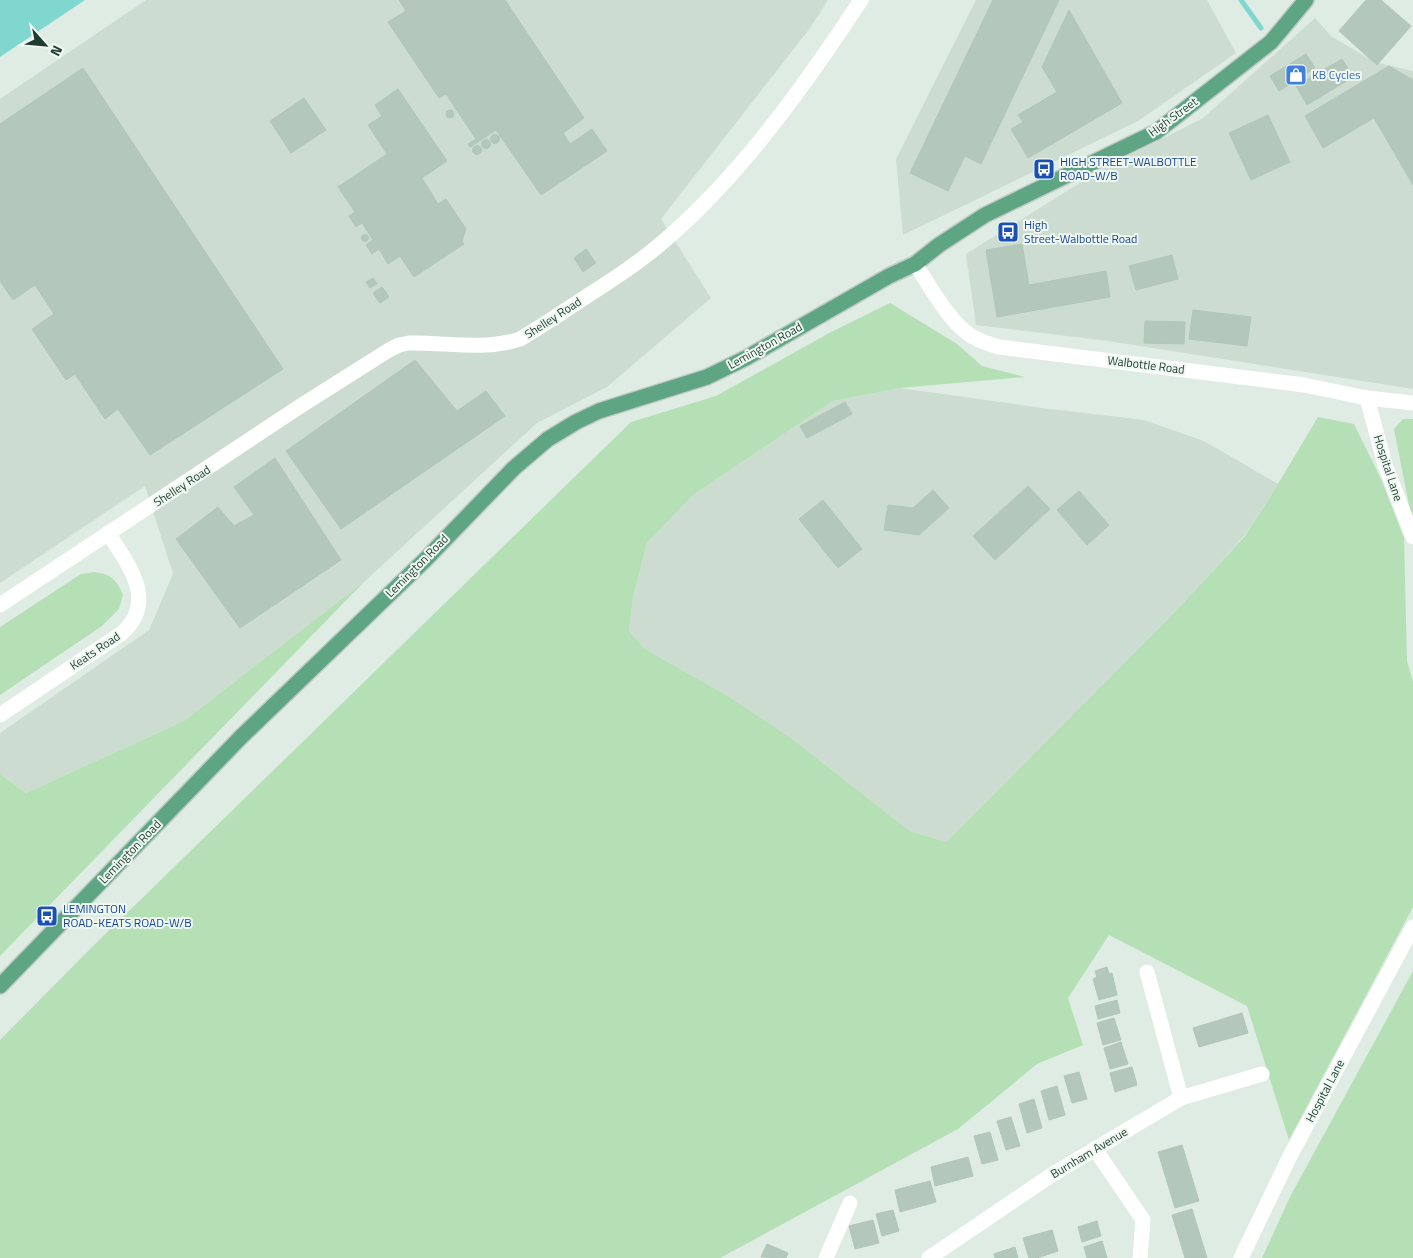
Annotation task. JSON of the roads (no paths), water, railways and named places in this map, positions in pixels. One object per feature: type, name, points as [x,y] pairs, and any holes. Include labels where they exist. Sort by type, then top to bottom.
[{"type":"main road","name":"High Street","points":[[915,264],[939,245],[985,216],[1156,132],[1270,42],[1306,0]]},
{"type":"main road","name":"Lemington Road","points":[[0,986],[241,737],[426,558],[514,468],[548,439],[599,411],[707,377],[746,358],[890,276],[915,264]]},
{"type":"street","name":"Shelley Road","points":[[0,605],[302,405],[389,350],[399,345],[409,344],[492,345],[508,343],[520,339],[542,326],[624,272],[666,240],[711,195],[756,145],[825,54],[860,0]]},
{"type":"street","name":"Walbottle Road","points":[[915,264],[954,321],[968,334],[991,344],[1304,385],[1367,398],[1413,403]]},
{"type":"street","name":"Hospital Lane","points":[[1367,398],[1385,465],[1413,537]]},
{"type":"street","name":"Keats Road","points":[[0,715],[122,633],[134,620],[139,598],[136,581],[108,533]]},
{"type":"street","name":"Hospital Lane","points":[[1241,1258],[1289,1158],[1413,927]]},
{"type":"street","points":[[1147,972],[1181,1098]]},
{"type":"street","name":"Burnham Avenue","points":[[929,1258],[1054,1174],[1181,1098],[1262,1074]]},
{"type":"street","points":[[1095,1148],[1143,1220],[1140,1258]]},
{"type":"street","points":[[826,1258],[850,1203]]},
{"type":"water","points":[[0,0],[85,0],[0,57]]},
{"type":"waterway","points":[[1241,0],[1261,28]]},
{"type":"place","name":"KB Cycles","points":[[1296,75]]},
{"type":"place","name":"HIGH STREET-WALBOTTLE ROAD-W/B","points":[[1044,169]]},
{"type":"place","name":"High Street-Walbottle Road","points":[[1008,232]]},
{"type":"place","name":"LEMINGTON ROAD-KEATS ROAD-W/B","points":[[47,916]]}]
